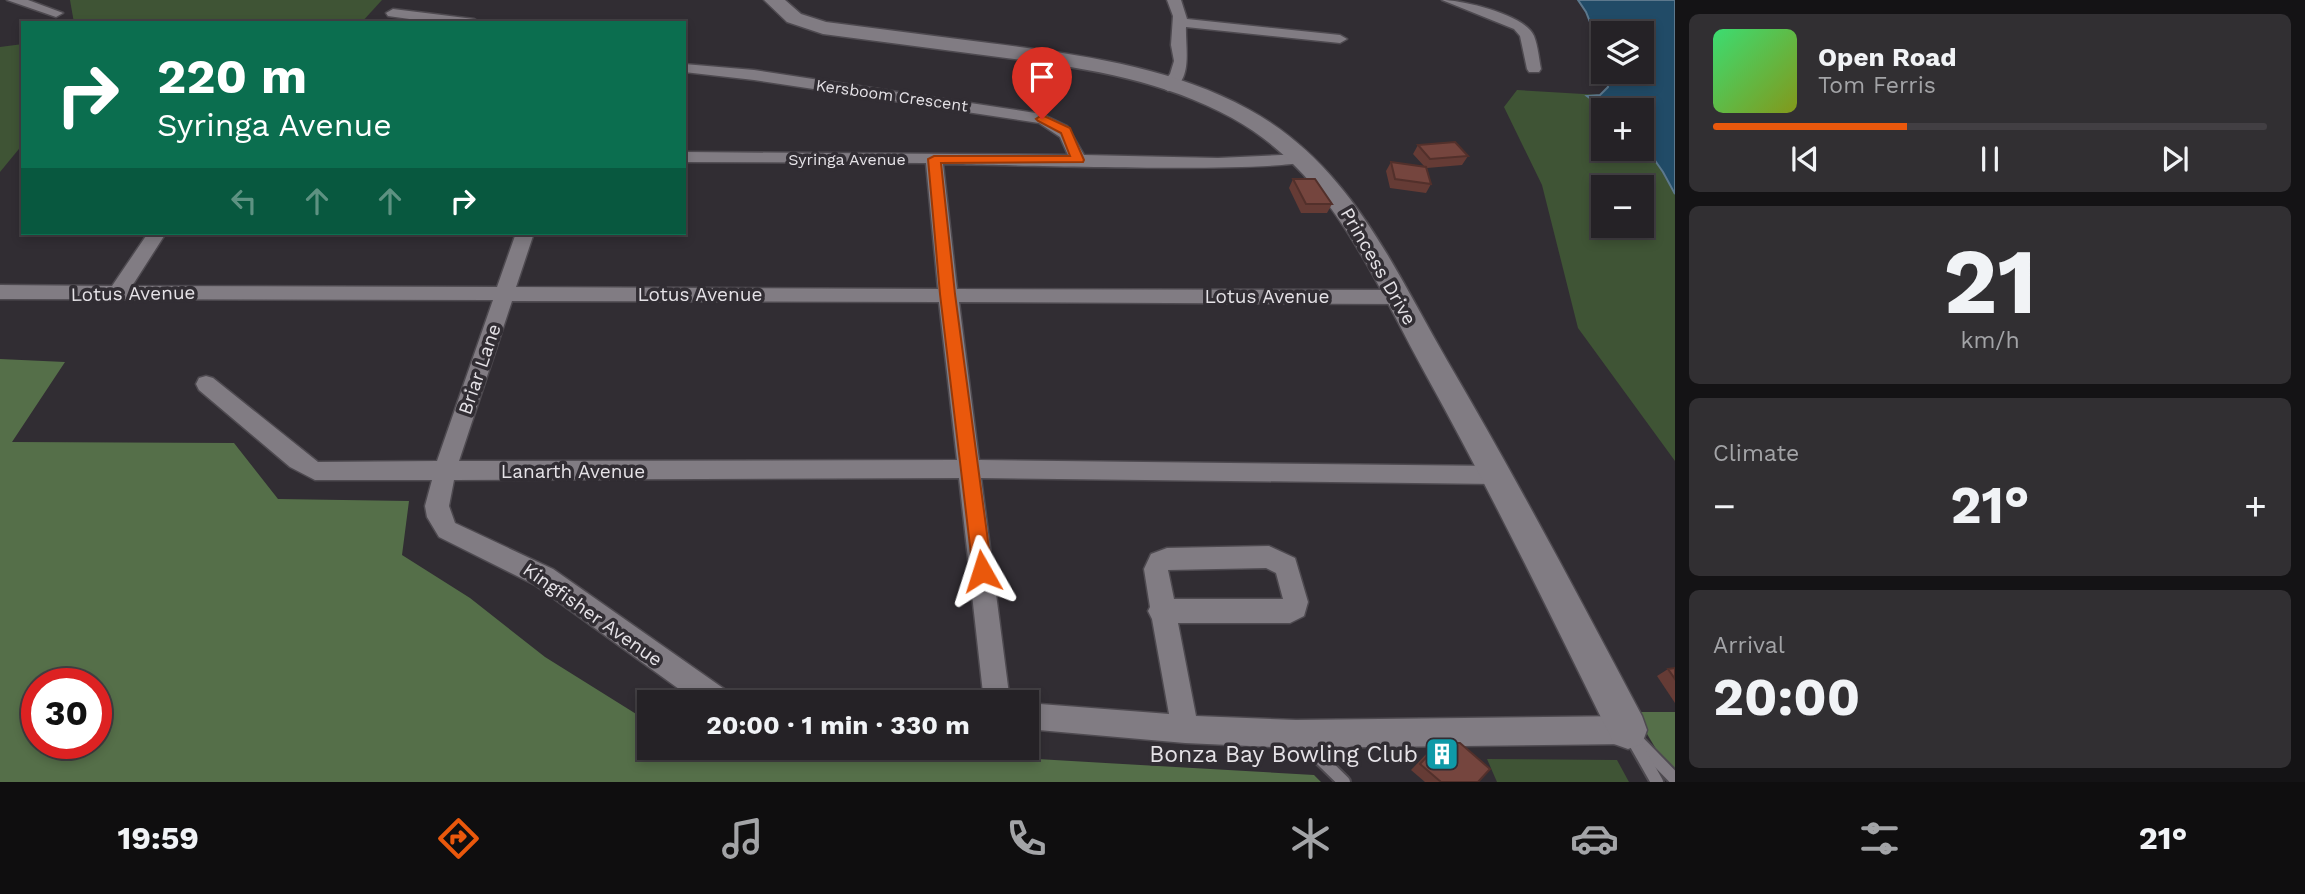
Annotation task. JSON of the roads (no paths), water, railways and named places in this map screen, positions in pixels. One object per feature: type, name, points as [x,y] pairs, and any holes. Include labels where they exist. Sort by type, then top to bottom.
[{"type":"street","points":[[14,0],[56,13]]},
{"type":"street","name":"Princess Drive","points":[[774,0],[794,18],[822,28],[1072,60],[1168,86],[1235,112],[1294,151],[1354,216],[1496,475],[1628,730]]},
{"type":"street","points":[[1168,86],[1180,66],[1180,22],[1174,0]]},
{"type":"street","points":[[1449,0],[1519,26],[1527,35],[1534,69]]},
{"type":"street","points":[[393,13],[458,21]]},
{"type":"street","points":[[1180,22],[1340,39]]},
{"type":"street","name":"Kersboom Crescent","points":[[686,68],[754,75],[1042,119],[1066,131],[1078,160]]},
{"type":"street","points":[[1250,162],[1294,151]]},
{"type":"street","name":"Syringa Avenue","points":[[686,157],[1263,164],[1294,151]]},
{"type":"street","points":[[934,159],[996,690]]},
{"type":"street","points":[[118,292],[156,235]]},
{"type":"street","name":"Briar Lane","points":[[437,506],[445,471],[524,235]]},
{"type":"street","name":"Lotus Avenue","points":[[0,292],[1399,297]]},
{"type":"street","name":"Lanarth Avenue","points":[[206,384],[298,461],[315,471],[970,469],[1496,475]]},
{"type":"street","name":"Kingfisher Avenue","points":[[437,506],[439,517],[447,530],[462,540],[519,563],[544,577],[703,690]]},
{"type":"street","points":[[1161,611],[1290,611],[1295,608],[1296,602],[1286,566],[1269,557],[1167,559],[1160,562],[1156,569],[1161,611],[1185,729]]},
{"type":"street","points":[[1039,717],[1185,729],[1296,734],[1628,730]]},
{"type":"lane","points":[[1628,730],[1675,779]]},
{"type":"lane","points":[[1628,730],[1657,782]]},
{"type":"lane","points":[[1296,734],[1344,782]]},
{"type":"water","points":[[1578,0],[1675,0],[1675,194],[1654,159],[1654,98],[1591,99],[1587,96],[1600,95],[1608,84],[1654,84],[1654,21],[1591,21],[1591,25]]},
{"type":"place","name":"Bonza Bay Bowling Club","points":[[1442,754]]}]
